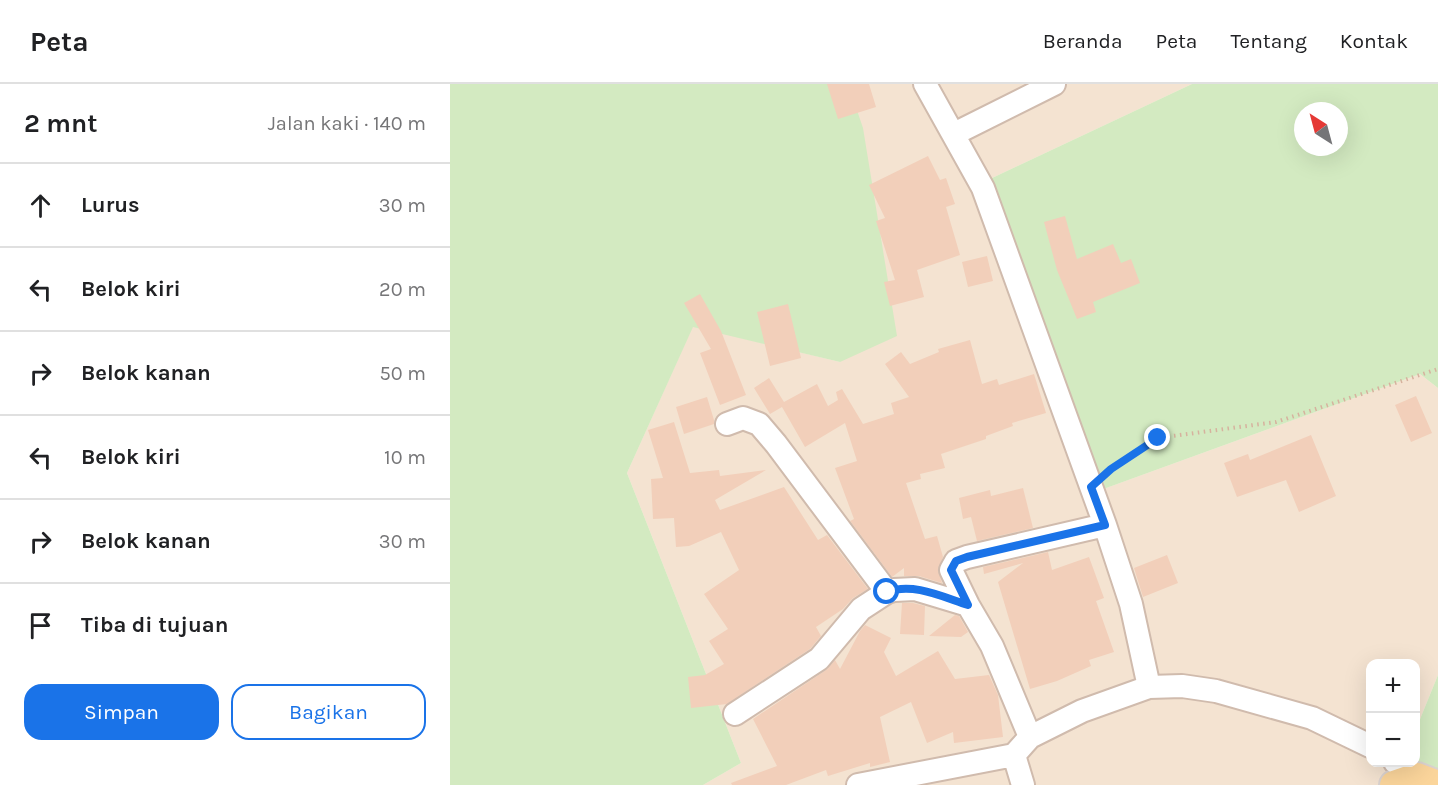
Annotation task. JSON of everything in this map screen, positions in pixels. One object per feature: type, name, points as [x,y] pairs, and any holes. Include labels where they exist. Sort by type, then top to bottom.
[{"type":"street","points":[[925,84],[983,188],[1105,525],[1131,604],[1149,687]]},
{"type":"street","points":[[954,135],[1054,84]]},
{"type":"street","points":[[727,424],[743,418],[759,424],[887,592]]},
{"type":"street","points":[[1030,737],[992,646],[951,570],[956,561],[967,557],[1105,525]]},
{"type":"street","points":[[735,714],[819,658],[861,609],[887,592],[915,589],[968,605]]},
{"type":"street","points":[[858,785],[1014,755],[1030,737],[1082,711],[1149,687],[1182,686],[1216,691],[1312,718],[1366,744]]},
{"type":"street","points":[[1014,755],[1023,785]]},
{"type":"path","points":[[1091,487],[1111,469],[1158,438],[1276,422],[1438,369]]},
{"type":"shaded area","points":[[848,84],[1192,84],[990,179],[1098,491],[1420,374],[1438,388],[1438,675],[1420,719],[1420,659],[1366,659],[1366,767],[1398,767],[1382,785],[703,785],[741,763],[627,473],[693,326],[840,362]]},
{"type":"green space","points":[[450,84],[848,84],[863,128],[897,336],[840,362],[693,327],[627,473],[741,763],[703,785],[450,785]]},
{"type":"green space","points":[[1192,84],[1438,84],[1438,388],[1420,374],[1098,491],[990,179]]},
{"type":"green space","points":[[1438,675],[1438,785],[1420,766],[1420,719]]},
{"type":"building","points":[[827,84],[869,84],[876,107],[838,119]]},
{"type":"building","points":[[928,156],[940,180],[946,178],[955,204],[946,207],[960,255],[917,270],[924,297],[890,306],[884,282],[895,280],[876,221],[885,218],[869,185]]},
{"type":"building","points":[[1065,216],[1077,259],[1113,244],[1121,263],[1131,259],[1140,283],[1093,302],[1096,312],[1077,319],[1057,270],[1044,222]]},
{"type":"building","points":[[987,256],[993,281],[968,287],[962,262]]},
{"type":"building","points":[[700,294],[721,331],[746,395],[720,405],[700,353],[711,349],[684,303]]},
{"type":"building","points":[[788,304],[801,358],[770,366],[757,312]]},
{"type":"building","points":[[970,340],[982,384],[997,379],[999,385],[1034,374],[1046,413],[1012,423],[1013,426],[986,436],[986,439],[941,454],[945,468],[920,474],[921,479],[906,483],[925,539],[937,536],[943,557],[938,570],[942,583],[919,576],[904,576],[904,568],[892,577],[850,521],[854,519],[835,468],[857,461],[845,423],[805,447],[782,407],[770,414],[754,388],[769,378],[784,402],[817,384],[828,406],[838,400],[836,392],[842,389],[863,424],[894,414],[891,403],[909,397],[885,364],[901,352],[910,364],[939,352],[938,349]]},
{"type":"building","points":[[1416,396],[1432,433],[1411,442],[1395,405]]},
{"type":"building","points":[[707,397],[714,424],[684,434],[676,407]]},
{"type":"building","points":[[674,422],[690,473],[719,470],[720,476],[766,470],[715,500],[720,510],[784,487],[818,540],[827,535],[868,589],[816,627],[821,636],[810,649],[727,704],[691,708],[688,677],[705,675],[724,664],[709,641],[728,629],[704,594],[739,570],[721,532],[689,546],[676,547],[674,518],[653,519],[651,479],[663,478],[648,430]]},
{"type":"building","points":[[1311,435],[1336,496],[1299,512],[1286,480],[1237,497],[1224,463],[1248,454],[1250,460]]},
{"type":"building","points":[[1023,488],[1033,528],[977,541],[971,517],[963,519],[959,498],[990,490],[991,496]]},
{"type":"building","points":[[1048,552],[1052,570],[1089,557],[1104,598],[1096,601],[1114,652],[1089,660],[1091,666],[1057,681],[1030,689],[998,582],[1023,563],[984,574],[983,567]]},
{"type":"building","points":[[1167,555],[1178,583],[1143,597],[1134,568]]},
{"type":"building","points":[[902,603],[925,606],[924,635],[900,634]]},
{"type":"building","points":[[955,615],[959,616],[968,632],[961,637],[929,636]]},
{"type":"building","points":[[865,625],[891,638],[884,652],[896,676],[938,651],[955,679],[989,675],[998,695],[1003,737],[954,743],[953,732],[927,743],[911,702],[880,717],[890,762],[870,767],[870,763],[828,776],[826,770],[786,785],[732,785],[731,783],[777,766],[753,719],[826,670],[835,660],[840,669]]},
{"type":"route","points":[[887,592],[915,589],[968,605],[951,570],[956,561],[1105,525],[1091,487],[1111,469],[1158,438]]}]
